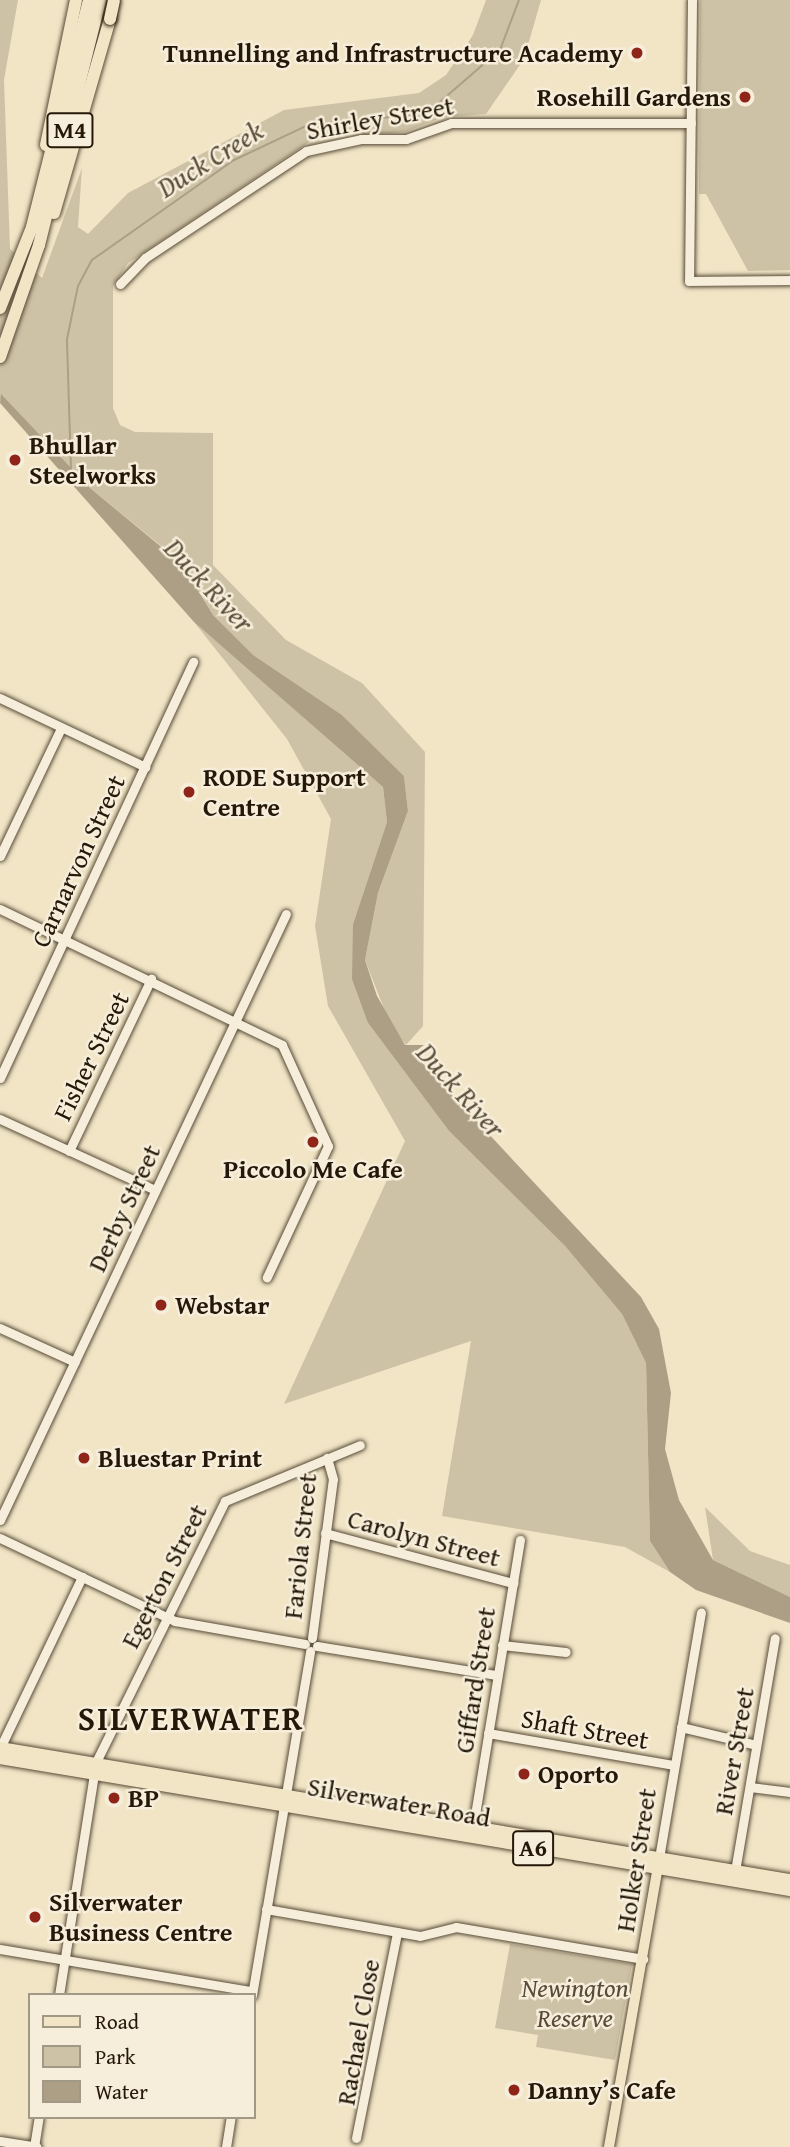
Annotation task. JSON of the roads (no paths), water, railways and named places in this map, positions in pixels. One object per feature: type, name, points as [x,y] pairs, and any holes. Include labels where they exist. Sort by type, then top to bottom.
[{"type":"highway","name":"M4","points":[[0,308],[29,225],[89,8],[100,0]]},
{"type":"highway","name":"M4","points":[[89,8],[114,0]]},
{"type":"highway","name":"M4","points":[[0,357],[39,245],[78,149],[89,8]]},
{"type":"highway","name":"Silverwater Road","points":[[0,1748],[94,1769]]},
{"type":"highway","name":"Silverwater Road","points":[[0,1758],[94,1769],[659,1863],[790,1880]]},
{"type":"highway","name":"Silverwater Road","points":[[284,1800],[472,1827],[790,1890]]},
{"type":"main road","name":"Holker Street","points":[[609,2147],[617,2115],[659,1863]]},
{"type":"main road","name":"Holker Street","points":[[616,2147],[617,2115]]},
{"type":"street","points":[[692,0],[690,281],[790,280]]},
{"type":"street","name":"Shirley Street","points":[[120,284],[145,258],[306,151],[415,137],[451,124],[691,124]]},
{"type":"street","name":"Carnarvon Street","points":[[0,1078],[193,662]]},
{"type":"street","points":[[0,698],[145,767]]},
{"type":"street","points":[[0,856],[61,728]]},
{"type":"street","points":[[0,909],[236,1019],[282,1045],[328,1146],[267,1277]]},
{"type":"street","name":"Derby Street","points":[[0,1520],[286,914]]},
{"type":"street","name":"Fisher Street","points":[[69,1151],[151,979]]},
{"type":"street","points":[[0,1119],[155,1191]]},
{"type":"street","points":[[0,1328],[75,1362]]},
{"type":"street","name":"Egerton Street","points":[[60,1993],[94,1769],[166,1616],[225,1501],[360,1445]]},
{"type":"street","name":"Fariola Street","points":[[252,1993],[311,1645],[333,1479],[327,1458]]},
{"type":"street","points":[[0,1532],[0,1538],[166,1616],[311,1645],[497,1675]]},
{"type":"street","name":"Carolyn Street","points":[[325,1533],[513,1583]]},
{"type":"street","name":"Giffard Street","points":[[472,1827],[520,1540]]},
{"type":"street","points":[[0,1748],[82,1577]]},
{"type":"street","name":"Holker Street","points":[[659,1863],[701,1613]]},
{"type":"street","name":"River Street","points":[[735,1871],[775,1638]]},
{"type":"street","points":[[502,1645],[566,1652]]},
{"type":"street","name":"Shaft Street","points":[[681,1727],[757,1745]]},
{"type":"street","name":"Shaft Street","points":[[488,1734],[674,1765]]},
{"type":"street","points":[[750,1787],[790,1792]]},
{"type":"street","points":[[266,1909],[423,1936],[456,1927],[643,1959]]},
{"type":"street","name":"Rachael Close","points":[[356,2138],[397,1932]]},
{"type":"street","points":[[0,1949],[252,1993]]},
{"type":"street","points":[[0,2141],[35,2147],[39,2119]]},
{"type":"street","points":[[226,2147],[231,2119]]},
{"type":"water","name":"Duck River","points":[[1,394],[90,488],[182,564],[213,615],[253,655],[342,715],[404,776],[408,811],[378,893],[365,960],[377,996],[405,1045],[424,1045],[413,1053],[641,1297],[659,1329],[671,1393],[665,1449],[679,1500],[713,1560],[790,1597],[790,1623],[696,1590],[670,1572],[650,1541],[646,1363],[622,1314],[565,1246],[449,1131],[368,1023],[352,979],[353,924],[387,822],[383,787],[194,622],[0,403]]},
{"type":"waterway","name":"Duck Creek","points":[[71,469],[67,339],[78,286],[92,260],[234,160],[310,124],[426,114],[500,50],[519,0]]},
{"type":"place","name":"Tunnelling and Infrastructure Academy","points":[[637,53]]},
{"type":"place","name":"Rosehill Gardens","points":[[745,97]]},
{"type":"place","name":"Bhullar Steelworks","points":[[15,460]]},
{"type":"place","name":"RODE Support Centre","points":[[189,792]]},
{"type":"place","name":"Piccolo Me Cafe","points":[[313,1142]]},
{"type":"place","name":"Webstar","points":[[161,1305]]},
{"type":"place","name":"Bluestar Print","points":[[84,1458]]},
{"type":"place","name":"Oporto","points":[[524,1774]]},
{"type":"place","name":"BP","points":[[114,1798]]},
{"type":"place","name":"Silverwater Business Centre","points":[[35,1917]]},
{"type":"place","name":"Danny’s Cafe","points":[[514,2090]]},
{"type":"district","name":"SILVERWATER","points":[[191,1719]]},
{"type":"park label","name":"Newington Reserve","points":[[575,2003]]}]
